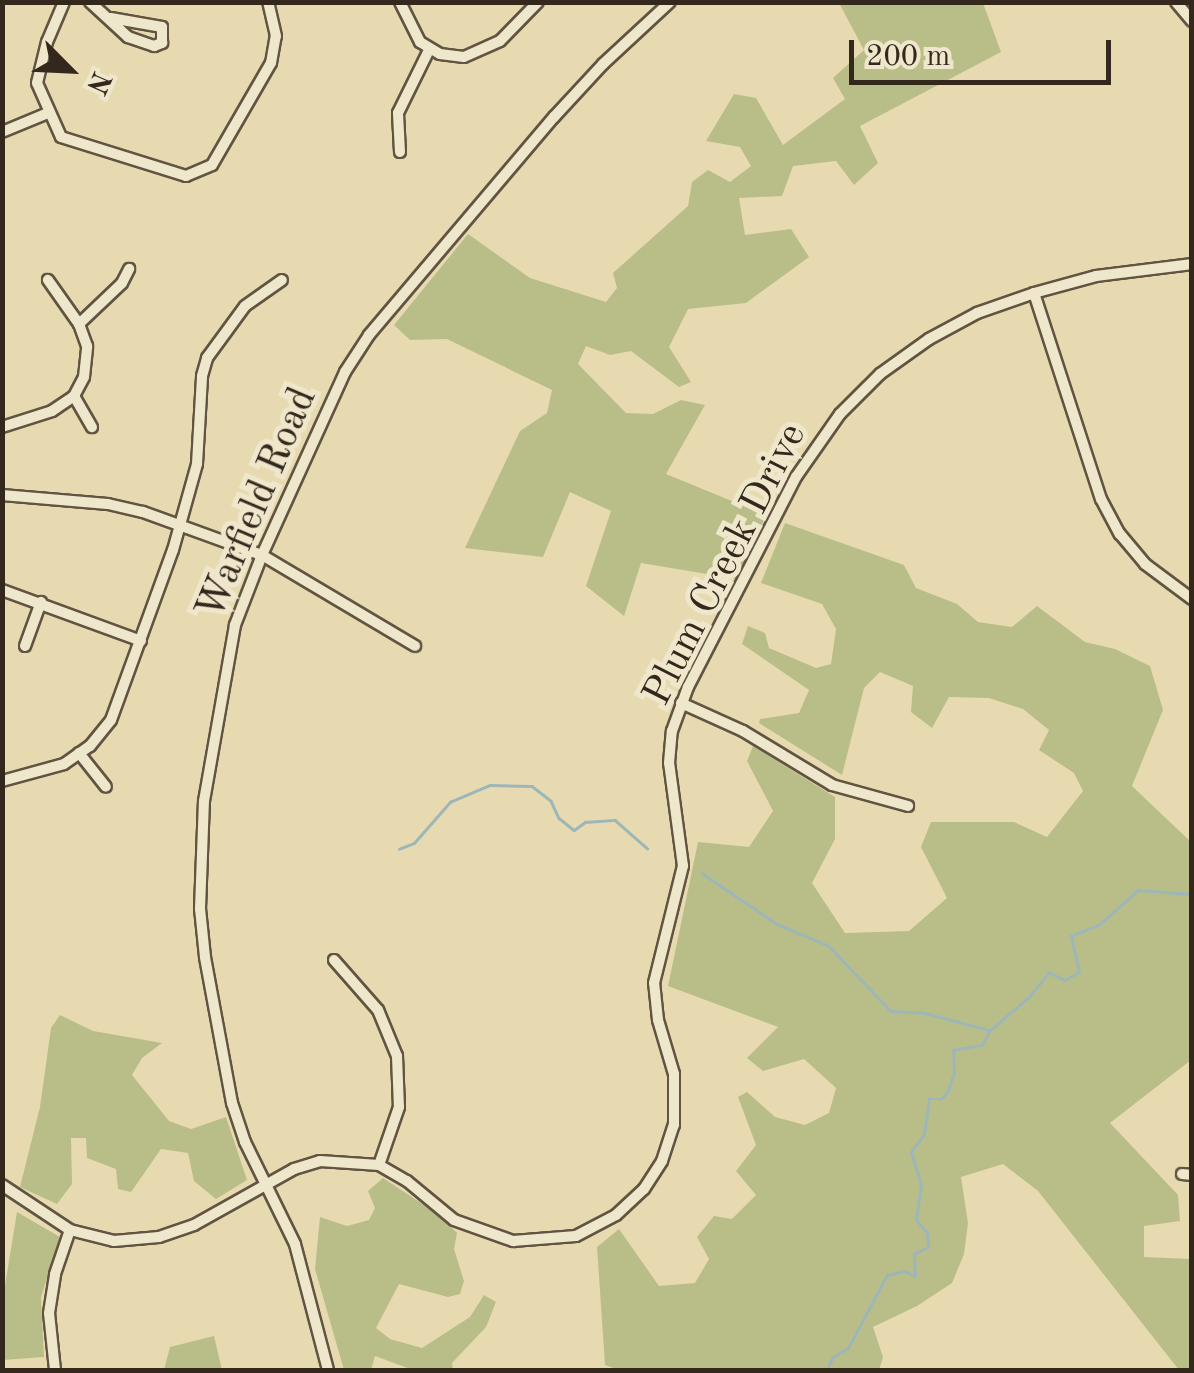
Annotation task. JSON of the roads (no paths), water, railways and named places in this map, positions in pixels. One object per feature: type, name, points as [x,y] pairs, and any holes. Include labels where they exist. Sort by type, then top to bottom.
[{"type":"street","points":[[64,2],[39,66],[37,83],[61,138],[186,176],[212,165],[271,63],[276,36],[268,2]]},
{"type":"street","points":[[90,2],[135,41],[154,46],[162,43],[162,27],[111,18]]},
{"type":"street","points":[[400,2],[409,26],[430,48],[464,57],[500,41],[538,2]]},
{"type":"street","name":"Warfield Road","points":[[328,1370],[295,1244],[245,1142],[232,1103],[204,957],[200,908],[210,750],[235,626],[262,555],[346,372],[369,335],[554,117],[603,64],[670,2]]},
{"type":"street","points":[[1176,2],[1192,21]]},
{"type":"street","points":[[400,152],[398,113],[430,48]]},
{"type":"street","points":[[2,132],[48,113]]},
{"type":"street","name":"Plum Creek Drive","points":[[2,1185],[70,1230],[114,1241],[159,1238],[194,1225],[267,1184],[320,1161],[379,1166],[408,1181],[454,1220],[514,1242],[576,1236],[616,1215],[644,1190],[662,1162],[676,1107],[674,1074],[658,1020],[654,983],[683,866],[669,763],[682,703],[796,477],[840,414],[880,374],[929,339],[978,313],[1034,293],[1096,276],[1192,264]]},
{"type":"street","points":[[79,324],[122,283],[129,269]]},
{"type":"street","points":[[2,427],[52,411],[74,396],[88,360],[79,324],[48,280]]},
{"type":"street","points":[[2,781],[44,772],[80,753],[111,720],[180,525],[200,448],[202,376],[207,358],[245,306],[282,280]]},
{"type":"street","points":[[1034,293],[1101,499],[1120,534],[1145,564],[1192,599]]},
{"type":"street","points":[[74,396],[92,427]]},
{"type":"street","points":[[2,495],[108,504],[180,525],[262,555],[348,610],[416,646]]},
{"type":"street","points":[[2,590],[141,641]]},
{"type":"street","points":[[25,646],[40,602]]},
{"type":"street","points":[[682,703],[743,731],[832,785],[908,806]]},
{"type":"street","points":[[80,753],[106,787]]},
{"type":"street","points":[[334,960],[378,1010],[397,1056],[399,1107],[379,1166]]},
{"type":"street","points":[[55,1370],[49,1312],[70,1230]]},
{"type":"waterway","points":[[399,849],[414,843],[450,802],[490,785],[532,786],[551,801],[559,818],[574,830],[585,822],[615,820],[647,848]]},
{"type":"waterway","points":[[702,873],[777,924],[829,946],[891,1011],[925,1013],[989,1030]]},
{"type":"waterway","points":[[827,1370],[832,1358],[848,1348],[887,1275],[904,1271],[915,1276],[914,1254],[928,1247],[927,1233],[916,1220],[921,1185],[911,1152],[924,1134],[929,1099],[941,1099],[948,1091],[954,1073],[953,1050],[982,1045],[990,1030],[1029,997],[1049,972],[1065,980],[1079,972],[1071,936],[1100,924],[1138,890],[1192,894]]}]
